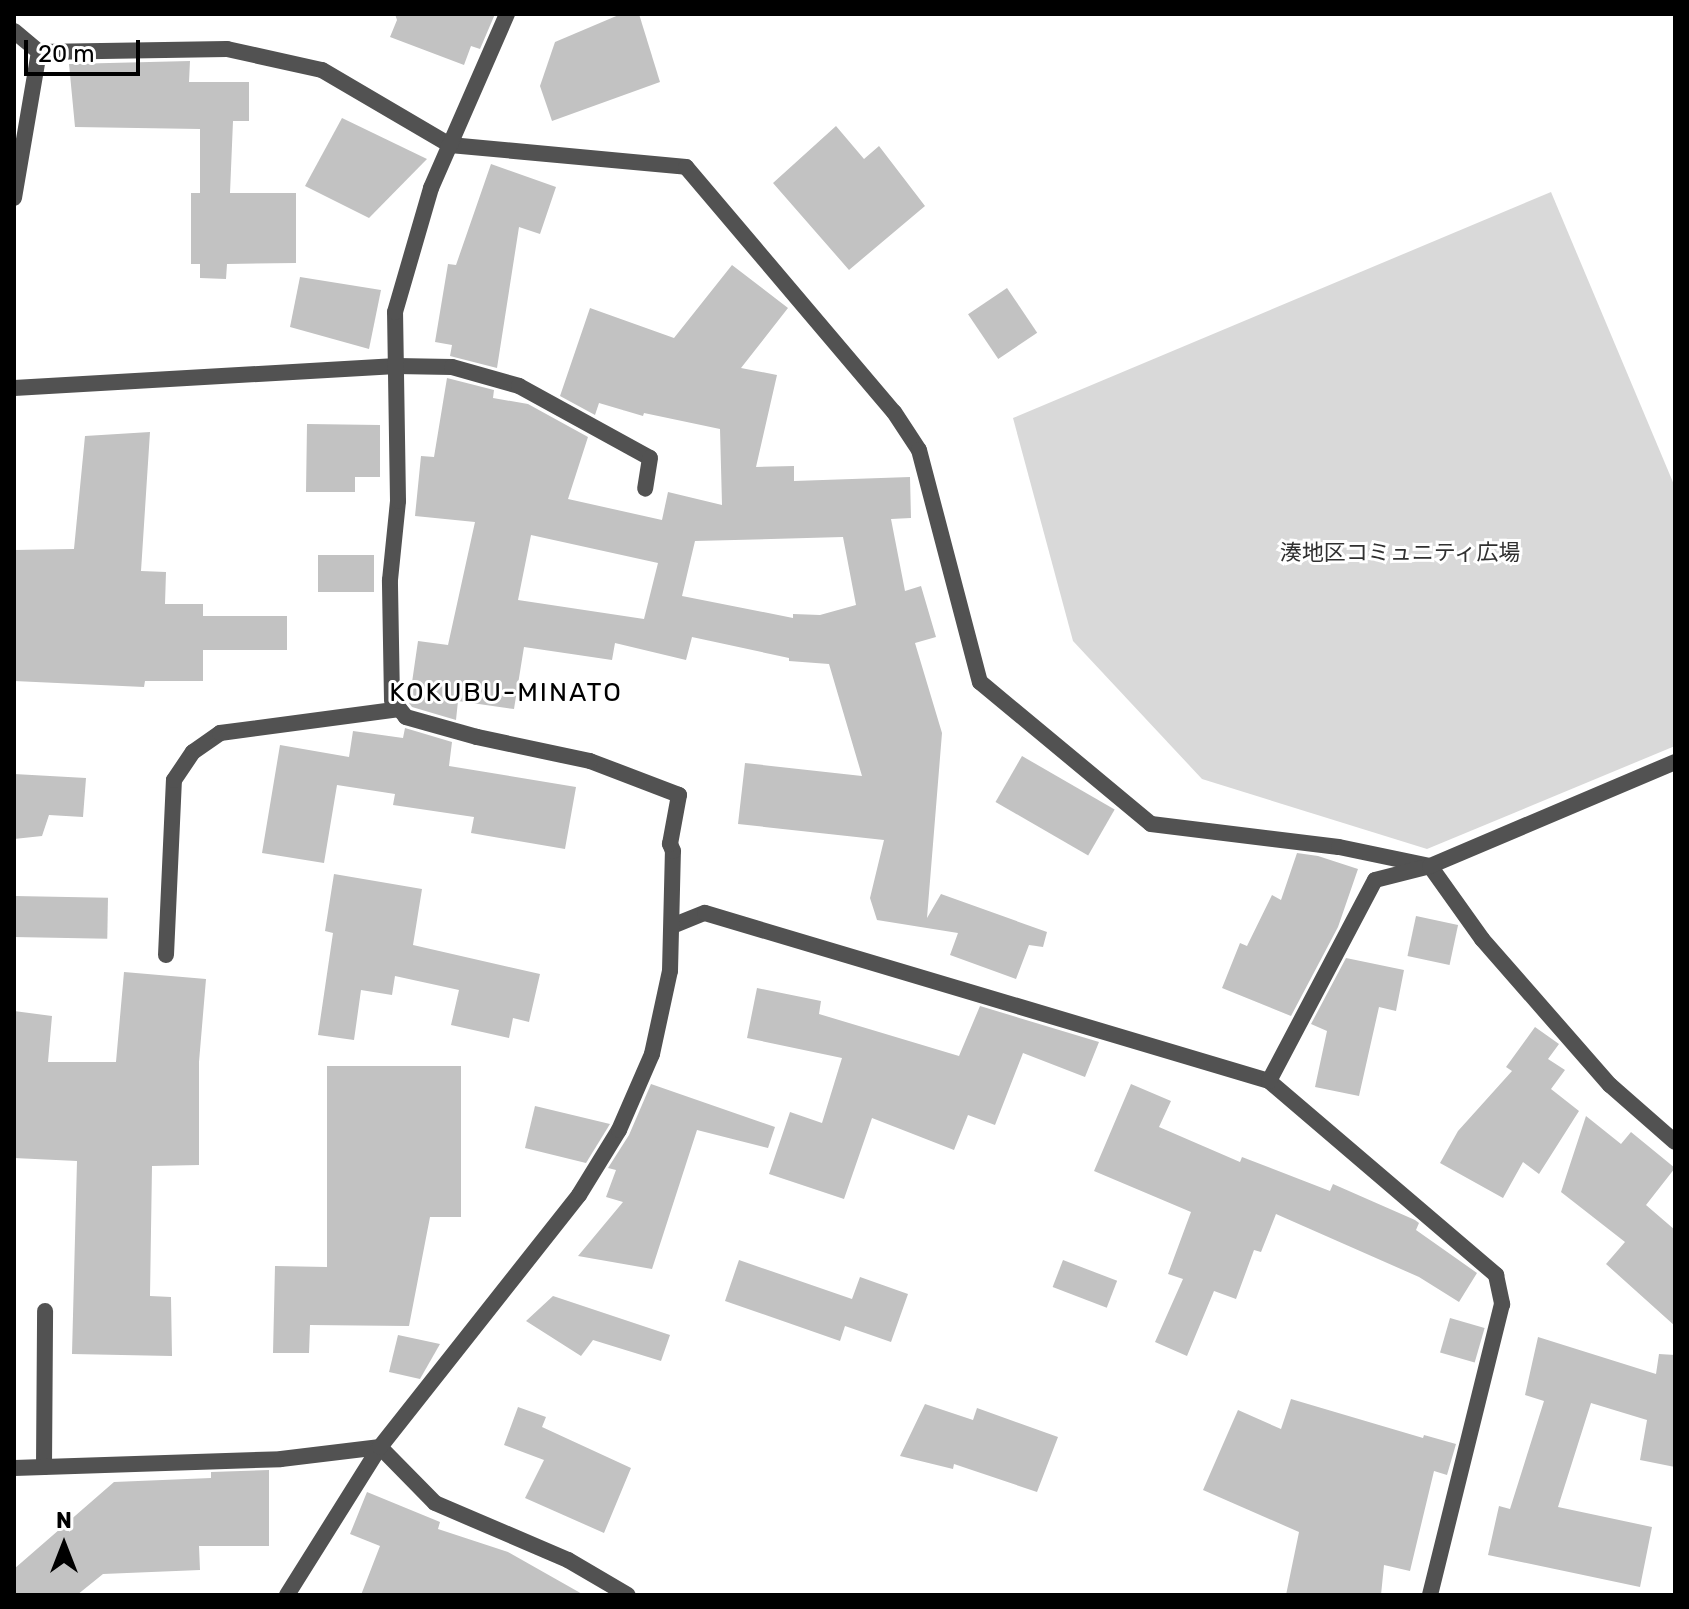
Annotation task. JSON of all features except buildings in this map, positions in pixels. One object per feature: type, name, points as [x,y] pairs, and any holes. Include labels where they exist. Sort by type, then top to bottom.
[{"type":"street","points":[[287,1595],[380,1447],[579,1195],[619,1130],[652,1054],[670,971],[673,851],[670,844],[679,795],[590,761],[406,717],[392,700],[390,629],[398,501],[395,312],[431,188],[507,14]]},
{"type":"street","points":[[14,31],[39,52],[227,49],[322,70],[450,145],[686,167],[894,412],[919,450],[980,682],[1151,824],[1339,847],[1430,866],[1482,939],[1610,1085],[1675,1142]]},
{"type":"street","points":[[14,198],[39,52]]},
{"type":"street","points":[[14,388],[396,366],[452,367],[519,386],[650,458],[645,489]]},
{"type":"street","points":[[166,955],[174,780],[193,752],[220,733],[399,709]]},
{"type":"street","points":[[1269,1081],[1375,880],[1430,866],[1675,762]]},
{"type":"street","points":[[672,926],[705,913],[1269,1081],[1496,1275],[1502,1304],[1430,1595]]},
{"type":"street","points":[[44,1467],[45,1311]]},
{"type":"street","points":[[14,1468],[281,1459],[380,1447]]},
{"type":"street","points":[[380,1447],[435,1503],[568,1560],[628,1595]]},
{"type":"green space","name":"湊地区コミュニティ広場","points":[[1551,192],[1675,487],[1675,746],[1427,849],[1202,779],[1073,641],[1013,418]]},
{"type":"district","name":"KOKUBU-MINATO","points":[[506,693]]}]
